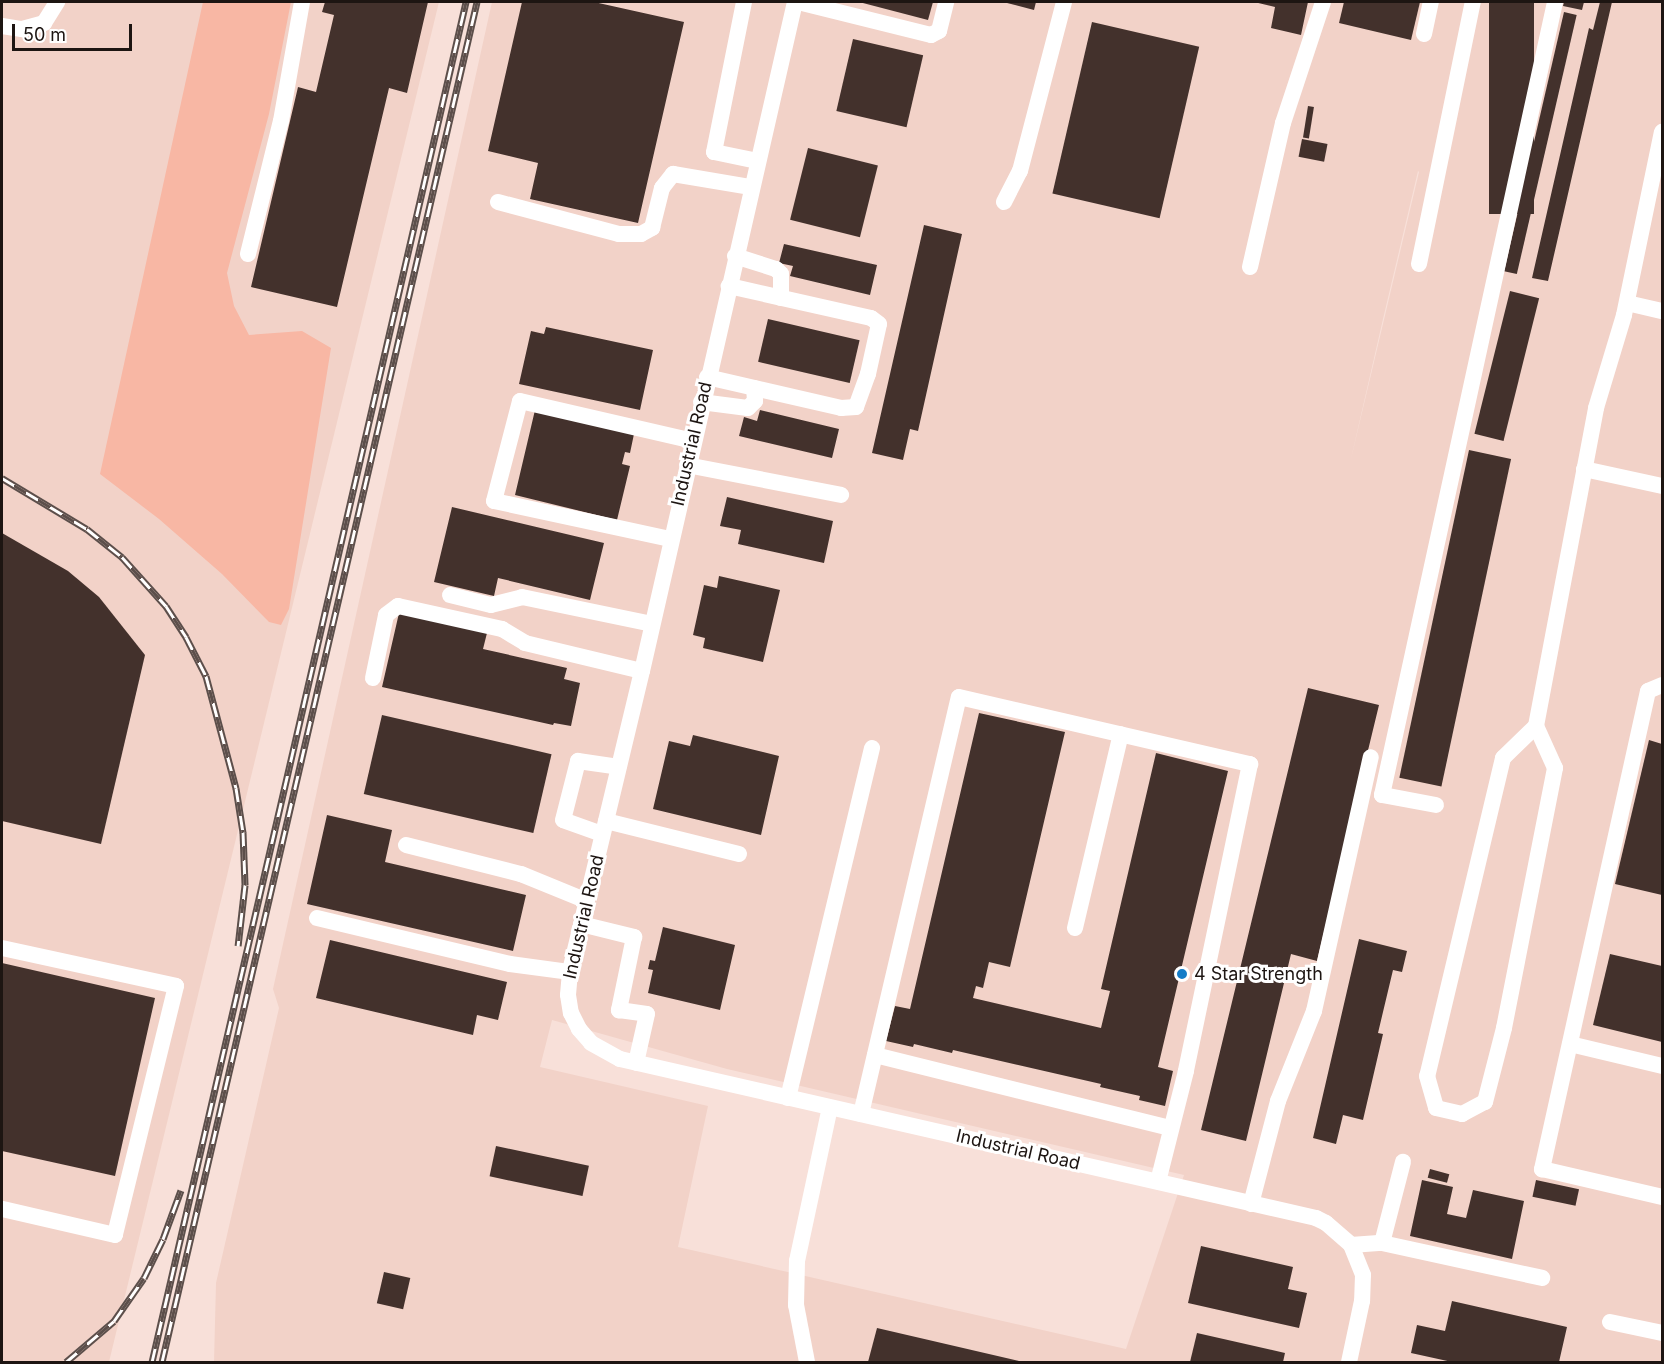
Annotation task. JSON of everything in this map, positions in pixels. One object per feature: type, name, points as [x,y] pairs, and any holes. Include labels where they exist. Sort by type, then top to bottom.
[{"type":"street","points":[[2,26],[22,28],[44,23],[57,2]]},
{"type":"street","points":[[248,254],[281,121],[302,2]]},
{"type":"street","points":[[744,2],[714,152],[758,161]]},
{"type":"street","points":[[794,2],[931,35],[939,31],[946,2]]},
{"type":"street","name":"Industrial Road","points":[[794,2],[701,402],[642,671],[570,972],[568,994],[571,1012],[579,1029],[591,1043],[606,1054],[636,1063],[1316,1218],[1335,1229],[1351,1245],[1361,1264],[1364,1290],[1350,1362]]},
{"type":"street","points":[[1004,202],[1020,171],[1064,2]]},
{"type":"street","points":[[1250,267],[1283,123],[1323,2]]},
{"type":"street","points":[[1424,34],[1431,2]]},
{"type":"street","points":[[1419,264],[1473,2]]},
{"type":"street","points":[[1436,805],[1382,795],[1555,2]]},
{"type":"street","points":[[1536,726],[1503,758],[1427,1076],[1436,1108],[1462,1114],[1485,1102],[1504,1028],[1555,768],[1536,726],[1596,408],[1627,303],[1662,132]]},
{"type":"street","points":[[498,202],[619,234],[641,234],[652,228],[662,188],[673,174],[752,187]]},
{"type":"street","points":[[735,256],[765,264],[781,273],[781,298]]},
{"type":"street","points":[[708,377],[841,408],[856,407],[868,374],[879,324],[871,318],[729,286]]},
{"type":"street","points":[[1627,303],[1662,311]]},
{"type":"street","points":[[701,402],[748,408],[755,401],[754,388]]},
{"type":"street","points":[[670,539],[494,501],[520,401],[693,441]]},
{"type":"street","points":[[687,465],[841,495]]},
{"type":"street","points":[[1584,469],[1662,486]]},
{"type":"street","points":[[450,595],[491,605],[522,597],[652,624]]},
{"type":"street","points":[[373,678],[386,615],[398,606],[502,629],[525,643],[642,671]]},
{"type":"street","points":[[1662,685],[1648,691],[1542,1169],[1662,1197]]},
{"type":"street","points":[[861,1114],[959,697],[1121,734],[1250,764],[1158,1182]]},
{"type":"street","points":[[1075,928],[1121,734]]},
{"type":"street","points":[[788,1098],[872,748]]},
{"type":"street","points":[[1251,1203],[1278,1101],[1314,1011],[1371,757]]},
{"type":"street","points":[[619,767],[578,761],[563,820],[739,854]]},
{"type":"street","points":[[406,845],[521,874],[587,901]]},
{"type":"street","points":[[317,918],[510,964],[570,972]]},
{"type":"street","points":[[581,924],[634,938],[619,1010],[647,1014],[636,1063]]},
{"type":"street","points":[[2,948],[176,986],[115,1235],[2,1209]]},
{"type":"street","points":[[1569,1044],[1662,1066]]},
{"type":"street","points":[[875,1055],[1171,1128]]},
{"type":"street","points":[[807,1362],[796,1305],[797,1262],[830,1107]]},
{"type":"street","points":[[1382,1243],[1403,1162]]},
{"type":"street","points":[[1351,1245],[1382,1243],[1542,1278]]},
{"type":"street","points":[[1610,1322],[1662,1333]]},
{"type":"shaded area","points":[[2,2],[439,2],[109,1362],[2,1362]]},
{"type":"shaded area","points":[[203,2],[291,2],[269,114],[227,273],[234,306],[249,335],[302,331],[331,348],[289,609],[281,625],[269,622],[222,574],[159,519],[100,474]]},
{"type":"shaded area","points":[[492,2],[1662,2],[1662,1362],[214,1362],[216,1283],[279,1008],[273,989]],"holes":[[[1419,172],[1350,463],[1383,319]],[[552,1020],[727,1069],[1184,1175],[1126,1349],[678,1247],[708,1106],[540,1067]]]},
{"type":"building","points":[[325,2],[428,2],[407,93],[389,88],[337,307],[251,287],[298,87],[316,92],[334,15],[322,12]]},
{"type":"building","points":[[522,2],[594,2],[684,22],[638,223],[530,199],[538,163],[488,151]]},
{"type":"building","points":[[859,2],[933,2],[928,20]]},
{"type":"building","points":[[1003,2],[1036,2],[1034,10]]},
{"type":"building","points":[[1254,2],[1308,2],[1301,35],[1271,28],[1275,7]]},
{"type":"building","points":[[1344,2],[1420,2],[1411,40],[1339,23]]},
{"type":"building","points":[[1489,2],[1534,2],[1534,214],[1489,214]]},
{"type":"building","points":[[1564,2],[1584,2],[1582,10],[1563,6]]},
{"type":"building","points":[[1600,2],[1612,2],[1548,281],[1532,278],[1589,28],[1593,30]]},
{"type":"building","points":[[1564,12],[1577,15],[1517,274],[1504,271]]},
{"type":"building","points":[[1092,22],[1199,47],[1160,218],[1052,193]]},
{"type":"building","points":[[853,39],[923,55],[907,127],[836,111]]},
{"type":"building","points":[[1308,106],[1314,107],[1309,139],[1303,138]]},
{"type":"building","points":[[1302,139],[1328,144],[1324,162],[1299,157]]},
{"type":"building","points":[[808,148],[878,165],[860,237],[790,220]]},
{"type":"building","points":[[924,225],[962,234],[918,431],[910,429],[903,460],[872,453]]},
{"type":"building","points":[[784,244],[877,265],[870,295],[790,276],[793,266],[779,263]]},
{"type":"building","points":[[1510,291],[1539,298],[1504,441],[1474,434]]},
{"type":"building","points":[[768,319],[860,340],[850,383],[758,362]]},
{"type":"building","points":[[546,327],[653,350],[640,410],[519,384],[531,331],[544,334]]},
{"type":"building","points":[[535,410],[634,434],[630,453],[625,452],[622,464],[630,466],[617,520],[515,495]]},
{"type":"building","points":[[760,410],[839,429],[832,458],[739,436],[744,417],[757,421]]},
{"type":"building","points":[[1469,450],[1511,459],[1441,787],[1399,778]]},
{"type":"building","points":[[727,497],[833,521],[824,563],[738,544],[741,530],[720,526]]},
{"type":"building","points":[[452,507],[604,543],[590,600],[498,578],[494,596],[434,582]]},
{"type":"building","points":[[2,533],[68,571],[99,597],[145,655],[101,844],[2,821]]},
{"type":"building","points":[[719,576],[780,590],[763,662],[703,648],[705,638],[693,635],[704,585],[717,588]]},
{"type":"building","points":[[399,613],[487,633],[483,649],[567,668],[564,679],[580,683],[571,726],[554,723],[553,725],[382,687]]},
{"type":"building","points":[[1308,688],[1379,705],[1317,961],[1291,954],[1246,1141],[1201,1130]]},
{"type":"building","points":[[979,713],[1065,732],[1010,967],[989,962],[983,988],[976,986],[973,998],[1101,1028],[1110,991],[1101,989],[1156,753],[1228,771],[1158,1067],[1173,1071],[1165,1106],[1139,1100],[1140,1096],[1100,1087],[1101,1084],[953,1050],[952,1053],[914,1044],[913,1047],[886,1041],[895,1006],[910,1009]]},
{"type":"building","points":[[382,715],[552,754],[533,833],[364,794]]},
{"type":"building","points":[[693,735],[779,756],[761,835],[653,809],[669,741],[690,746]]},
{"type":"building","points":[[1649,740],[1662,744],[1662,895],[1615,884]]},
{"type":"building","points":[[327,815],[392,830],[385,862],[526,895],[513,951],[307,904]]},
{"type":"building","points":[[663,927],[735,945],[720,1010],[648,993],[653,970],[648,969],[650,960],[655,961]]},
{"type":"building","points":[[1359,939],[1407,951],[1402,972],[1393,970],[1378,1033],[1383,1034],[1363,1120],[1343,1115],[1336,1144],[1313,1138]]},
{"type":"building","points":[[330,940],[507,982],[498,1020],[477,1015],[473,1035],[316,998]]},
{"type":"building","points":[[1610,954],[1662,966],[1662,1042],[1593,1025]]},
{"type":"building","points":[[2,963],[155,998],[115,1176],[2,1151]]},
{"type":"building","points":[[496,1146],[589,1166],[582,1196],[490,1176]]},
{"type":"building","points":[[1430,1169],[1449,1174],[1447,1183],[1428,1178]]},
{"type":"building","points":[[1422,1180],[1453,1187],[1447,1214],[1466,1218],[1473,1190],[1524,1201],[1512,1259],[1410,1236]]},
{"type":"building","points":[[1536,1180],[1579,1189],[1576,1206],[1532,1197]]},
{"type":"building","points":[[1201,1246],[1293,1267],[1288,1289],[1307,1293],[1299,1328],[1188,1303]]},
{"type":"building","points":[[384,1272],[410,1278],[403,1309],[377,1303]]},
{"type":"building","points":[[1452,1301],[1567,1327],[1559,1362],[1452,1362],[1411,1353],[1417,1325],[1445,1331]]},
{"type":"building","points":[[877,1328],[1023,1362],[868,1362]]},
{"type":"building","points":[[1197,1333],[1285,1353],[1283,1362],[1190,1362]]},
{"type":"railway","points":[[152,1362],[466,2]]},
{"type":"railway","points":[[162,1362],[477,2]]},
{"type":"railway","points":[[2,478],[87,529],[122,557],[166,606],[186,637],[206,676],[236,788],[243,832],[245,885],[238,946]]},
{"type":"railway","points":[[66,1362],[114,1321],[144,1278],[163,1239],[181,1190]]},
{"type":"place","name":"4 Star Strength","points":[[1182,974]]}]
